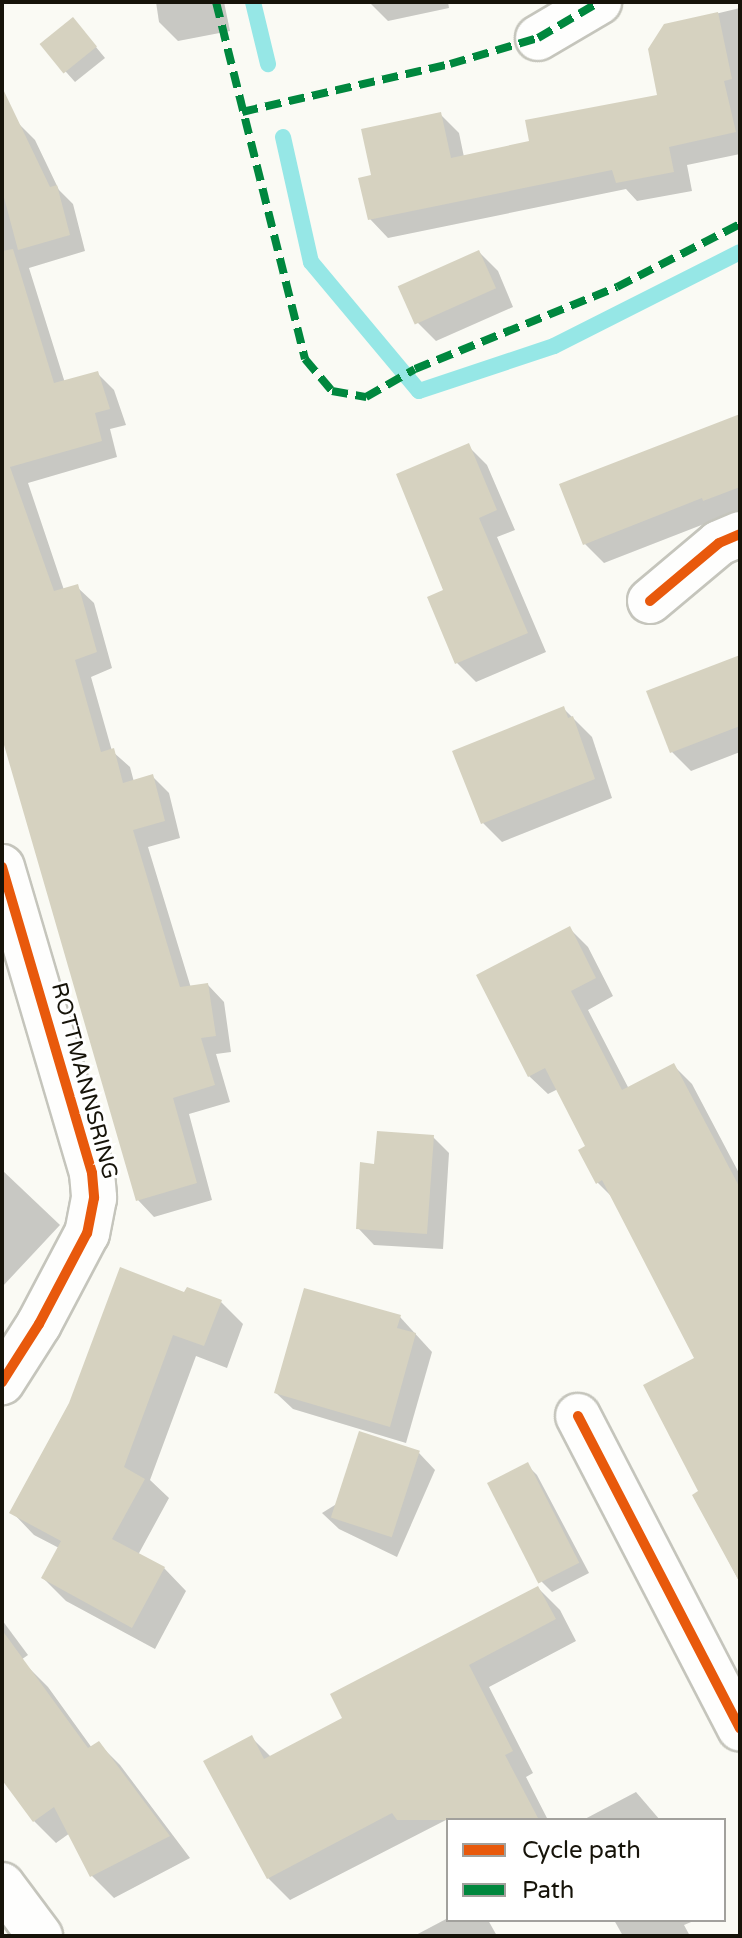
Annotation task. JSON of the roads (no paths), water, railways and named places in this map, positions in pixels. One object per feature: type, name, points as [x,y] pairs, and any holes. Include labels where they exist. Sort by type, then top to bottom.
[{"type":"street","points":[[538,38],[599,2]]},
{"type":"street","points":[[650,601],[719,543],[740,534]]},
{"type":"street","name":"ROTTMANNSRING","points":[[2,867],[92,1173],[94,1198],[87,1233],[39,1324],[2,1382]]},
{"type":"street","points":[[578,1416],[740,1728]]},
{"type":"street","points":[[2,1885],[40,1936]]},
{"type":"waterway","points":[[253,2],[268,64]]},
{"type":"waterway","points":[[283,137],[311,262],[419,391],[554,346],[740,252]]}]
